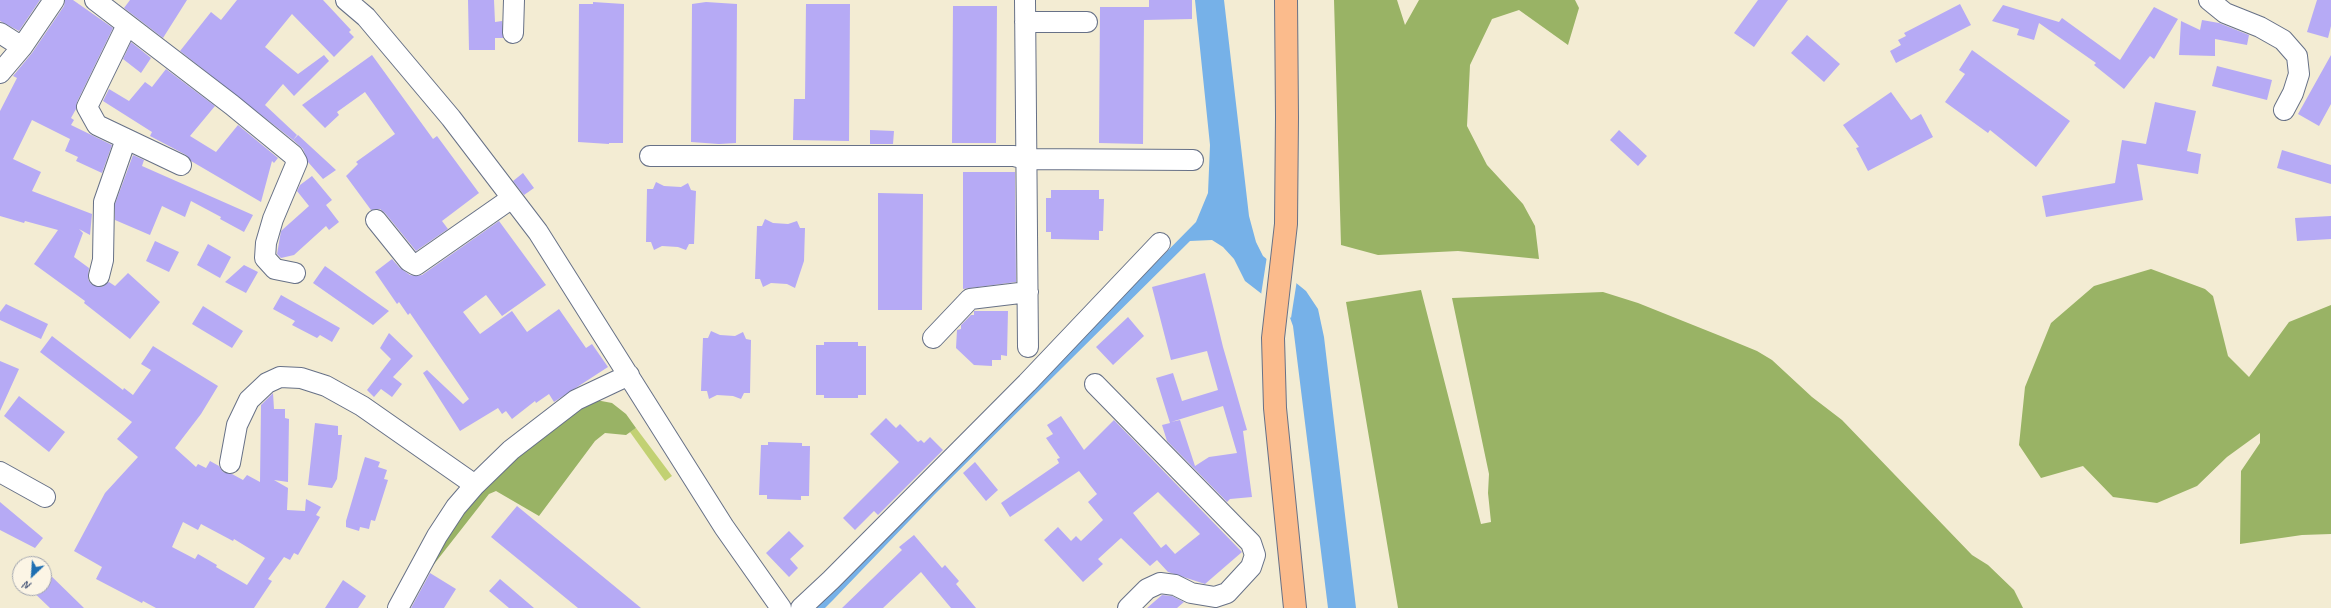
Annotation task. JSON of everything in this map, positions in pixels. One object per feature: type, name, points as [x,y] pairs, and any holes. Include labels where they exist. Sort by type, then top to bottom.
[{"type":"main road","points":[[1286,0],[1287,182],[1282,264],[1273,338],[1275,408],[1295,608]]},
{"type":"street","points":[[0,74],[22,47],[54,0]]},
{"type":"street","points":[[95,0],[293,155],[297,162],[273,219],[266,243],[265,258],[275,269],[295,273]]},
{"type":"street","points":[[346,0],[366,17],[446,112],[538,232],[724,527],[781,608]]},
{"type":"street","points":[[513,33],[514,0]]},
{"type":"street","points":[[1025,0],[1028,347]]},
{"type":"street","points":[[2209,0],[2226,13],[2260,27],[2283,40],[2297,56],[2299,74],[2293,93],[2284,110]]},
{"type":"street","points":[[1025,22],[1086,22]]},
{"type":"street","points":[[127,25],[87,107],[97,125],[181,165]]},
{"type":"street","points":[[0,33],[22,47]]},
{"type":"street","points":[[99,276],[103,260],[104,202],[126,139]]},
{"type":"street","points":[[650,156],[1014,156],[1026,159],[1193,160]]},
{"type":"street","points":[[376,220],[409,261],[416,265],[512,198]]},
{"type":"street","points":[[800,608],[831,580],[1027,383],[1160,244]]},
{"type":"street","points":[[933,338],[970,299],[1028,292]]},
{"type":"street","points":[[398,608],[456,507],[475,485],[511,450],[576,400],[629,375]]},
{"type":"street","points":[[230,463],[237,425],[249,400],[266,383],[280,377],[301,378],[326,386],[362,406],[475,485]]},
{"type":"street","points":[[1095,384],[1251,543],[1255,555],[1251,567],[1227,593],[1214,597],[1191,592],[1175,585],[1160,582],[1147,589],[1128,608]]},
{"type":"street","points":[[0,472],[46,497]]},
{"type":"green space","points":[[1334,0],[1397,0],[1405,25],[1419,0],[1575,0],[1579,8],[1568,45],[1519,10],[1492,19],[1470,65],[1467,126],[1487,165],[1523,204],[1535,226],[1539,259],[1458,251],[1378,255],[1341,245]]},
{"type":"green space","points":[[2151,269],[2205,289],[2213,296],[2228,356],[2249,377],[2289,322],[2331,305],[2331,534],[2302,535],[2240,544],[2241,471],[2260,443],[2260,433],[2227,457],[2197,486],[2157,503],[2113,497],[2083,466],[2041,478],[2019,445],[2025,387],[2051,323],[2094,286]]},
{"type":"green space","points":[[1421,290],[1481,524],[1491,522],[1488,493],[1489,474],[1452,298],[1603,292],[1638,303],[1723,337],[1757,351],[1772,360],[1812,397],[1842,420],[1972,555],[1988,565],[2014,590],[2023,608],[1398,608],[1346,302]]},
{"type":"green space","points":[[596,400],[612,403],[626,414],[636,428],[626,435],[605,433],[595,441],[539,516],[496,491],[489,494],[431,568],[443,536],[491,478],[583,404]]},
{"type":"green space","points":[[636,428],[672,476],[665,481],[630,432]]},
{"type":"water","points":[[1195,0],[1224,0],[1249,216],[1256,242],[1263,256],[1306,291],[1318,309],[1324,337],[1356,608],[1328,608],[1293,326],[1289,315],[1245,281],[1234,259],[1223,247],[1212,240],[1190,241],[935,494],[825,608],[815,608],[1196,222],[1208,193],[1210,145]]},
{"type":"pier","points":[[1267,256],[1297,280],[1291,318],[1261,295]]},
{"type":"building","points":[[0,0],[40,0],[19,31],[0,21]]},
{"type":"building","points":[[65,0],[73,0],[113,28],[77,102],[76,109],[71,118],[74,120],[71,125],[112,145],[102,173],[76,161],[78,157],[65,151],[70,139],[32,120],[13,159],[41,172],[32,191],[92,214],[90,235],[79,229],[83,233],[74,257],[89,268],[88,279],[91,284],[102,287],[109,282],[115,286],[128,273],[160,302],[130,339],[84,303],[85,301],[34,264],[58,230],[0,216],[0,111],[17,78],[13,76],[32,53],[64,6]]},
{"type":"building","points":[[130,0],[187,0],[163,38],[124,8]]},
{"type":"building","points":[[237,0],[323,0],[351,30],[349,32],[354,37],[334,57],[292,14],[265,47],[298,74],[324,55],[329,61],[294,96],[283,84],[265,105],[297,135],[293,140],[180,51],[211,12],[221,20]]},
{"type":"building","points":[[468,0],[494,0],[495,22],[502,21],[503,38],[495,38],[495,50],[469,50]]},
{"type":"building","points":[[1149,0],[1192,0],[1192,19],[1144,20],[1143,144],[1099,143],[1100,7],[1149,7]]},
{"type":"building","points":[[1758,0],[1788,0],[1754,47],[1734,33]]},
{"type":"building","points":[[2317,0],[2331,0],[2331,26],[2328,38],[2307,32]]},
{"type":"building","points":[[593,2],[624,4],[623,143],[609,144],[578,142],[579,4],[593,4]]},
{"type":"building","points":[[706,2],[737,4],[736,143],[719,144],[691,142],[692,4]]},
{"type":"building","points":[[806,4],[850,4],[849,141],[793,140],[794,99],[805,99]]},
{"type":"building","points":[[1960,4],[1971,25],[1896,63],[1890,51],[1901,45],[1898,40],[1906,36],[1904,33]]},
{"type":"building","points":[[2003,5],[2059,22],[2062,18],[2120,60],[2154,7],[2178,19],[2154,59],[2150,56],[2124,89],[2094,65],[2096,63],[2039,23],[2034,40],[2017,35],[2019,29],[1992,21]]},
{"type":"building","points":[[953,6],[997,6],[996,143],[952,143]]},
{"type":"building","points":[[2202,20],[2219,23],[2249,35],[2247,45],[2215,39],[2215,56],[2179,55],[2181,21],[2200,30]]},
{"type":"building","points":[[1807,35],[1840,64],[1824,82],[1791,53]]},
{"type":"building","points":[[131,42],[151,58],[141,73],[123,59]]},
{"type":"building","points":[[1972,50],[2070,121],[2036,167],[1990,130],[1988,133],[1945,102],[1965,74],[1959,70]]},
{"type":"building","points":[[372,55],[433,139],[437,136],[479,193],[442,221],[448,229],[416,251],[385,213],[380,209],[371,210],[346,176],[358,164],[356,162],[395,134],[365,92],[337,112],[339,115],[325,128],[302,105]]},
{"type":"building","points":[[2331,55],[2331,104],[2319,126],[2298,114]]},
{"type":"building","points":[[2217,66],[2272,80],[2267,100],[2212,86]]},
{"type":"building","points":[[166,69],[215,106],[190,136],[216,152],[238,125],[278,158],[274,163],[272,161],[261,202],[191,161],[186,155],[150,136],[152,132],[103,101],[109,89],[129,101],[145,82],[152,87]]},
{"type":"building","points":[[1891,92],[1911,120],[1921,114],[1933,137],[1868,171],[1856,148],[1859,147],[1843,125]]},
{"type":"building","points":[[2155,102],[2196,111],[2187,151],[2201,154],[2198,174],[2137,164],[2143,200],[2046,217],[2042,196],[2115,183],[2122,140],[2146,144]]},
{"type":"building","points":[[870,130],[894,131],[893,144],[870,144]]},
{"type":"building","points":[[1619,130],[1647,156],[1638,166],[1610,140]]},
{"type":"building","points":[[298,135],[336,170],[323,179],[308,162],[303,149],[293,140]]},
{"type":"building","points":[[2282,150],[2331,165],[2331,184],[2277,168]]},
{"type":"building","points":[[133,155],[144,160],[142,166],[253,215],[244,232],[220,219],[221,217],[191,201],[185,217],[162,206],[150,235],[115,220],[115,204]]},
{"type":"building","points":[[963,172],[1015,172],[1016,282],[963,289]]},
{"type":"building","points":[[523,173],[534,188],[524,195],[513,181]]},
{"type":"building","points":[[312,176],[332,200],[326,205],[339,222],[329,230],[326,226],[294,255],[281,258],[277,254],[281,231],[309,206],[297,191],[300,185]]},
{"type":"building","points":[[656,182],[664,186],[681,187],[688,183],[691,190],[696,191],[694,244],[689,244],[686,250],[678,247],[662,246],[654,250],[651,242],[646,242],[647,189],[653,189]]},
{"type":"building","points":[[1051,190],[1099,190],[1099,199],[1104,199],[1103,231],[1099,231],[1099,240],[1051,239],[1051,232],[1046,232],[1046,198],[1051,198]]},
{"type":"building","points":[[878,193],[923,194],[922,310],[878,310]]},
{"type":"building","points":[[2331,216],[2331,239],[2297,241],[2295,218]]},
{"type":"building","points":[[765,219],[773,223],[788,224],[797,221],[800,228],[805,228],[804,261],[795,288],[787,284],[771,283],[763,287],[760,279],[755,279],[757,226],[762,226]]},
{"type":"building","points":[[499,221],[546,285],[502,316],[486,295],[463,312],[480,334],[512,311],[527,332],[559,309],[586,348],[592,344],[608,367],[554,402],[549,394],[536,403],[535,401],[512,419],[506,411],[502,414],[498,408],[460,431],[423,373],[427,370],[463,404],[469,399],[410,313],[408,315],[399,302],[397,304],[375,272],[392,259],[400,268],[410,275],[422,275]]},
{"type":"building","points":[[155,241],[179,252],[169,272],[146,261]]},
{"type":"building","points":[[208,244],[231,257],[220,278],[197,265]]},
{"type":"building","points":[[244,265],[258,272],[246,293],[225,282]]},
{"type":"building","points":[[325,266],[389,311],[373,325],[313,283]]},
{"type":"building","points":[[1205,273],[1223,347],[1247,430],[1243,431],[1252,497],[1230,499],[1227,502],[1167,441],[1162,425],[1170,423],[1156,378],[1173,373],[1182,401],[1218,390],[1207,351],[1171,360],[1152,287]],"holes":[[[1223,406],[1237,453],[1209,457],[1195,466],[1180,420],[1171,422]]]},
{"type":"building","points":[[281,295],[340,328],[332,342],[320,335],[317,338],[292,325],[295,321],[273,309]]},
{"type":"building","points":[[6,304],[48,324],[41,339],[0,320],[0,312]]},
{"type":"building","points":[[203,306],[243,331],[232,348],[192,324]]},
{"type":"building","points":[[974,311],[1008,311],[1007,356],[1001,355],[1001,360],[992,360],[992,366],[974,365],[956,348],[957,330],[961,329],[961,325],[971,315],[974,315]]},
{"type":"building","points":[[1128,317],[1144,336],[1113,365],[1096,347]]},
{"type":"building","points":[[711,331],[720,335],[735,336],[743,332],[746,339],[751,340],[750,393],[744,393],[741,399],[733,396],[717,395],[709,399],[707,391],[701,391],[703,338],[708,338]]},
{"type":"building","points":[[389,333],[413,356],[393,377],[402,384],[392,397],[381,389],[374,397],[367,390],[391,359],[380,348]]},
{"type":"building","points":[[52,336],[123,390],[124,388],[133,395],[151,370],[141,364],[153,346],[218,386],[201,414],[175,448],[196,467],[198,464],[206,468],[210,461],[219,466],[223,472],[232,474],[243,480],[247,475],[260,482],[261,405],[273,393],[274,409],[285,409],[285,418],[289,419],[288,482],[274,480],[288,488],[287,510],[305,511],[306,499],[321,507],[316,515],[320,517],[298,555],[294,553],[290,560],[284,557],[268,579],[272,581],[254,608],[156,608],[143,601],[142,603],[96,579],[102,567],[74,551],[105,493],[138,457],[117,439],[132,422],[40,352]],"holes":[[[183,522],[198,530],[201,524],[233,541],[234,539],[265,558],[247,585],[216,567],[217,565],[198,554],[195,559],[172,547]]]},
{"type":"building","points":[[824,342],[858,342],[858,346],[866,346],[866,395],[858,395],[858,398],[824,398],[824,395],[816,395],[816,345],[824,345]]},
{"type":"building","points":[[0,361],[19,369],[0,411]]},
{"type":"building","points":[[19,396],[65,432],[49,452],[4,416]]},
{"type":"building","points":[[1061,416],[1084,450],[1114,420],[1242,552],[1205,584],[1168,572],[1157,560],[1150,566],[1121,538],[1098,559],[1103,564],[1083,582],[1044,540],[1058,527],[1071,541],[1076,536],[1081,541],[1103,520],[1088,502],[1097,494],[1079,471],[1010,517],[1001,503],[1059,463],[1057,459],[1060,458],[1046,438],[1053,434],[1047,425]],"holes":[[[1158,492],[1200,534],[1175,554],[1166,544],[1161,548],[1133,513]]]},
{"type":"building","points":[[886,418],[896,428],[900,424],[918,442],[921,440],[924,443],[930,437],[943,450],[878,515],[874,511],[855,530],[843,518],[899,462],[870,434]]},
{"type":"building","points":[[315,423],[338,426],[338,435],[342,435],[337,479],[332,488],[308,485]]},
{"type":"building","points":[[768,442],[802,443],[802,446],[810,446],[809,496],[801,496],[801,500],[767,499],[767,495],[759,495],[761,445],[768,445]]},
{"type":"building","points":[[365,457],[380,462],[378,467],[387,470],[384,479],[388,480],[375,521],[371,520],[369,529],[360,527],[359,531],[346,527],[346,521]]},
{"type":"building","points":[[975,462],[998,490],[986,501],[963,473]]},
{"type":"building","points":[[0,502],[43,538],[35,548],[0,530]]},
{"type":"building","points":[[517,506],[641,608],[578,608],[491,537]]},
{"type":"building","points":[[789,531],[804,546],[790,559],[798,568],[789,577],[766,553]]},
{"type":"building","points":[[914,535],[942,568],[945,565],[959,581],[956,584],[976,608],[951,608],[921,572],[883,608],[842,608],[902,550],[899,547]]},
{"type":"building","points":[[430,573],[456,589],[444,608],[411,608]]},
{"type":"building","points":[[52,577],[84,608],[50,608],[37,596],[52,596]]},
{"type":"building","points":[[500,579],[534,608],[509,608],[489,591]]},
{"type":"building","points":[[343,580],[366,596],[358,608],[325,608]]},
{"type":"building","points":[[1162,595],[1172,596],[1184,602],[1177,608],[1147,608]]}]
